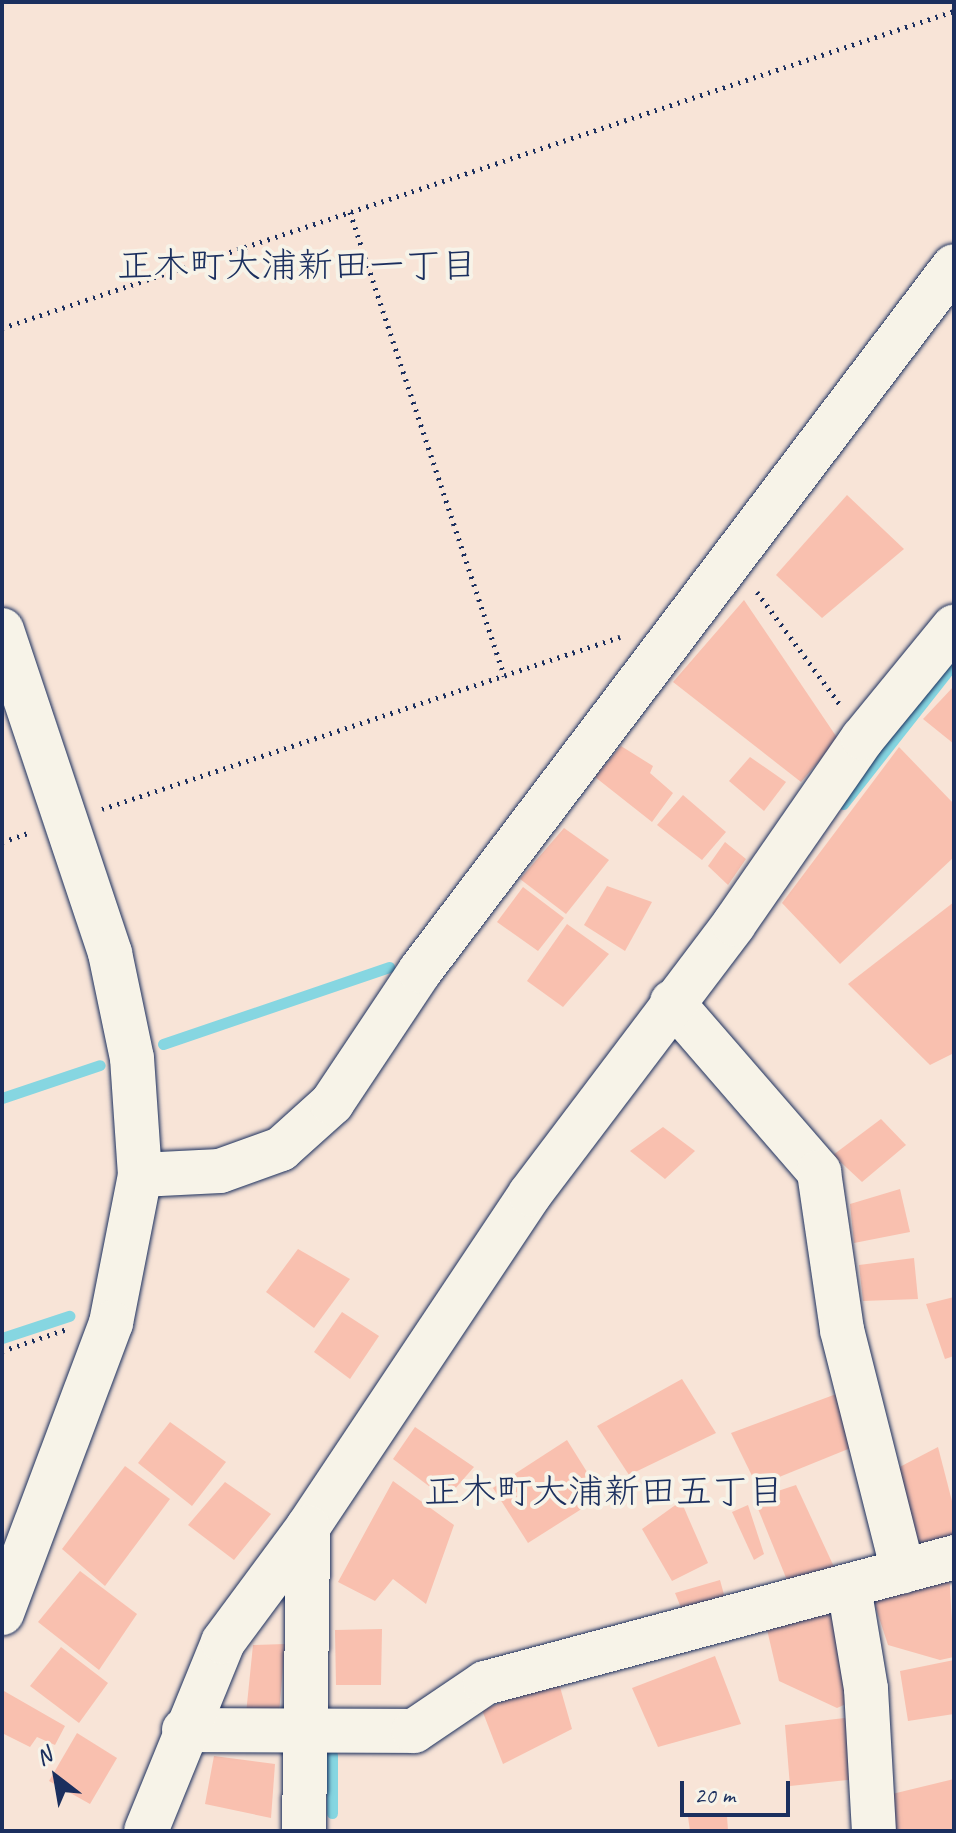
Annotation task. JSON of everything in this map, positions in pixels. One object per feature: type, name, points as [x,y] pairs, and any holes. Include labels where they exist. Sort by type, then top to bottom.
[{"type":"street","points":[[140,1175],[220,1171],[281,1149],[332,1103],[420,971],[954,266]]},
{"type":"street","points":[[146,1831],[184,1730],[223,1642],[308,1527],[530,1194],[672,1002],[734,924],[863,738],[954,627]]},
{"type":"street","points":[[2,630],[110,953],[132,1058],[140,1175],[111,1323],[2,1613]]},
{"type":"street","points":[[672,1002],[819,1172],[842,1330],[903,1571]]},
{"type":"street","points":[[304,1831],[308,1527]]},
{"type":"street","points":[[184,1730],[414,1731],[485,1683],[954,1557]]},
{"type":"street","points":[[849,1587],[866,1689],[874,1831]]},
{"type":"path","points":[[2,328],[954,11]]},
{"type":"path","points":[[350,212],[504,676]]},
{"type":"path","points":[[733,559],[863,738]]},
{"type":"path","points":[[66,820],[656,626],[679,628]]},
{"type":"path","points":[[2,1351],[80,1325],[111,1323]]},
{"type":"building","points":[[847,495],[904,549],[822,618],[776,575]]},
{"type":"building","points":[[744,600],[838,739],[801,782],[673,682]]},
{"type":"building","points":[[954,686],[954,744],[923,719]]},
{"type":"building","points":[[621,746],[653,766],[650,773],[673,793],[652,822],[595,777]]},
{"type":"building","points":[[899,747],[954,804],[954,857],[840,964],[782,903]]},
{"type":"building","points":[[750,757],[786,782],[764,811],[729,781]]},
{"type":"building","points":[[683,795],[726,832],[702,860],[657,825]]},
{"type":"building","points":[[564,828],[609,860],[566,914],[520,879]]},
{"type":"building","points":[[725,842],[746,859],[728,885],[708,866]]},
{"type":"building","points":[[607,886],[652,902],[625,951],[584,925]]},
{"type":"building","points":[[523,887],[564,918],[538,951],[497,922]]},
{"type":"building","points":[[954,902],[954,1053],[930,1065],[848,984]]},
{"type":"building","points":[[567,924],[609,954],[563,1007],[527,981]]},
{"type":"building","points":[[881,1119],[906,1145],[862,1182],[833,1155]]},
{"type":"building","points":[[663,1127],[695,1151],[665,1179],[630,1151]]},
{"type":"building","points":[[900,1189],[910,1232],[854,1243],[850,1204]]},
{"type":"building","points":[[298,1249],[350,1279],[314,1328],[266,1292]]},
{"type":"building","points":[[914,1258],[918,1299],[863,1301],[859,1265]]},
{"type":"building","points":[[954,1297],[954,1356],[945,1359],[926,1304]]},
{"type":"building","points":[[342,1312],[379,1336],[350,1379],[314,1352]]},
{"type":"building","points":[[682,1379],[716,1433],[629,1475],[597,1426]]},
{"type":"building","points":[[839,1393],[858,1445],[757,1486],[731,1433]]},
{"type":"building","points":[[170,1422],[226,1462],[192,1506],[138,1463]]},
{"type":"building","points":[[415,1427],[474,1467],[446,1499],[393,1459]]},
{"type":"building","points":[[567,1440],[602,1496],[528,1543],[493,1488]]},
{"type":"building","points":[[938,1447],[954,1509],[954,1540],[911,1552],[890,1472]]},
{"type":"building","points":[[125,1466],[170,1499],[105,1586],[62,1549]]},
{"type":"building","points":[[393,1481],[454,1525],[426,1604],[393,1579],[375,1601],[338,1582]]},
{"type":"building","points":[[225,1482],[271,1514],[234,1560],[188,1525]]},
{"type":"building","points":[[796,1485],[835,1569],[789,1585],[754,1499]]},
{"type":"building","points":[[681,1501],[708,1563],[672,1581],[642,1529]]},
{"type":"building","points":[[748,1505],[764,1554],[754,1560],[732,1512]]},
{"type":"building","points":[[80,1571],[137,1614],[99,1670],[38,1622]]},
{"type":"building","points":[[949,1571],[954,1657],[940,1660],[888,1645],[870,1590]]},
{"type":"building","points":[[720,1580],[726,1602],[684,1615],[675,1593]]},
{"type":"building","points":[[838,1602],[855,1700],[837,1708],[779,1681],[765,1621]]},
{"type":"building","points":[[382,1629],[381,1685],[336,1685],[335,1630]]},
{"type":"building","points":[[285,1644],[279,1713],[246,1714],[253,1645]]},
{"type":"building","points":[[61,1647],[108,1683],[79,1723],[30,1686]]},
{"type":"building","points":[[715,1656],[741,1724],[658,1747],[632,1688]]},
{"type":"building","points":[[954,1660],[954,1714],[908,1721],[900,1671]]},
{"type":"building","points":[[558,1680],[572,1729],[503,1764],[482,1710]]},
{"type":"building","points":[[4,1691],[65,1726],[55,1745],[37,1737],[30,1747],[2,1733]]},
{"type":"building","points":[[853,1717],[857,1779],[790,1786],[785,1725]]},
{"type":"building","points":[[77,1733],[117,1758],[90,1804],[49,1781]]},
{"type":"building","points":[[214,1756],[275,1764],[271,1818],[205,1804]]},
{"type":"building","points":[[954,1779],[954,1831],[896,1831],[888,1795]]},
{"type":"building","points":[[727,1816],[728,1831],[690,1831],[688,1817]]},
{"type":"waterway","points":[[843,804],[954,663]]},
{"type":"waterway","points":[[163,1044],[389,967]]},
{"type":"waterway","points":[[2,1098],[100,1065]]},
{"type":"waterway","points":[[2,1338],[69,1316]]},
{"type":"waterway","points":[[332,1755],[332,1813]]},
{"type":"district","name":"正木町大浦新田一丁目","points":[[297,266]]},
{"type":"district","name":"正木町大浦新田五丁目","points":[[604,1492]]}]
